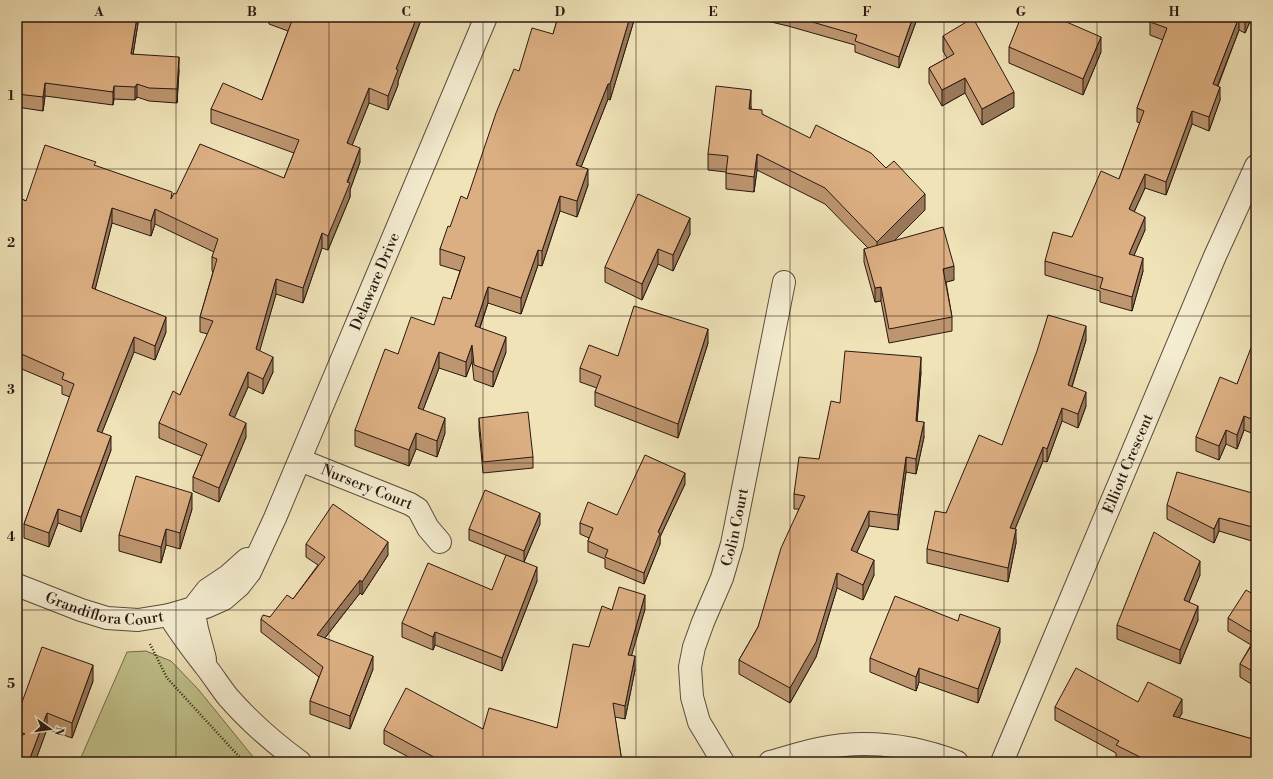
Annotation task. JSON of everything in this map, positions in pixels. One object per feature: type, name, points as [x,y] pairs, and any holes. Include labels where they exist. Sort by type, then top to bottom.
[{"type":"street","name":"Delaware Drive","points":[[193,608],[207,590],[228,576],[262,544],[300,460],[486,17]]},
{"type":"street","name":"Elliott Crescent","points":[[1002,762],[1215,256],[1256,166]]},
{"type":"street","name":"Colin Court","points":[[723,762],[699,722],[692,697],[690,667],[694,647],[722,578],[732,544],[784,282]]},
{"type":"street","name":"Nursery Court","points":[[300,460],[410,504],[418,509],[428,528],[440,542]]},
{"type":"street","name":"Grandiflora Court","points":[[17,585],[81,610],[107,618],[138,620],[169,615],[193,608]]},
{"type":"street","points":[[193,608],[196,629],[207,668]]},
{"type":"street","points":[[169,615],[176,628],[227,696],[249,720],[274,743],[300,762]]},
{"type":"street","points":[[770,762],[818,749],[856,744],[888,744],[912,748],[957,762]]},
{"type":"path","points":[[138,620],[167,678],[244,762]]},
{"type":"green space","points":[[146,651],[171,661],[198,689],[254,758],[259,762],[79,762],[127,652]]},
{"type":"building","points":[[17,17],[137,17],[131,54],[179,57],[177,89],[149,88],[137,84],[135,87],[114,86],[113,92],[45,83],[43,97],[17,94]]},
{"type":"building","points":[[290,17],[417,17],[396,69],[398,70],[388,96],[369,88],[347,143],[360,148],[347,182],[350,183],[328,236],[322,233],[303,288],[276,279],[256,349],[273,357],[263,379],[248,372],[229,415],[246,423],[219,488],[193,477],[207,444],[159,423],[173,391],[180,395],[213,321],[200,317],[217,259],[212,257],[218,239],[155,209],[151,221],[112,208],[92,288],[166,317],[155,346],[134,337],[97,431],[111,436],[81,517],[58,509],[49,533],[24,524],[74,384],[62,379],[64,373],[17,352],[17,197],[26,201],[45,145],[96,162],[94,165],[172,192],[171,199],[174,193],[176,194],[200,144],[284,178],[299,140],[211,109],[223,83],[262,100],[293,18]]},
{"type":"building","points":[[558,17],[630,17],[610,84],[608,84],[576,165],[588,169],[577,201],[560,196],[542,251],[538,250],[521,298],[488,287],[475,326],[506,337],[493,372],[474,365],[472,345],[466,362],[439,352],[418,408],[445,418],[437,441],[416,433],[409,450],[355,430],[385,349],[398,354],[411,317],[434,325],[443,297],[451,299],[465,257],[440,249],[448,226],[450,227],[461,196],[467,199],[496,113],[514,69],[519,71],[532,28],[553,34]]},
{"type":"building","points":[[795,17],[913,17],[899,57],[855,41],[857,35]]},
{"type":"building","points":[[1021,17],[1055,17],[1101,37],[1083,79],[1009,47]]},
{"type":"building","points":[[1152,17],[1239,17],[1213,84],[1220,87],[1209,117],[1192,111],[1166,182],[1145,174],[1129,209],[1145,217],[1129,254],[1143,258],[1132,297],[1100,288],[1103,278],[1045,261],[1053,232],[1072,237],[1101,171],[1119,179],[1144,111],[1137,108],[1167,28],[1150,22]]},
{"type":"building","points":[[973,18],[1014,92],[982,109],[965,78],[942,90],[929,68],[954,54],[943,36]]},
{"type":"building","points":[[716,86],[751,90],[749,109],[762,110],[762,114],[810,138],[816,125],[871,153],[886,168],[894,161],[925,194],[877,242],[825,188],[757,154],[754,177],[726,173],[728,156],[708,154]]},
{"type":"building","points":[[638,194],[690,218],[673,255],[658,249],[642,284],[605,267]]},
{"type":"building","points":[[943,227],[954,266],[943,269],[952,317],[889,329],[881,287],[875,288],[864,249]]},
{"type":"building","points":[[634,306],[708,329],[678,424],[595,392],[601,376],[580,368],[589,345],[618,356]]},
{"type":"building","points":[[1048,315],[1086,326],[1068,385],[1086,392],[1078,414],[1062,408],[1047,449],[1043,447],[1010,528],[1016,529],[1008,568],[927,549],[935,511],[946,513],[979,435],[1002,445],[1037,351]]},
{"type":"building","points":[[1254,340],[1256,341],[1256,421],[1244,416],[1237,435],[1226,430],[1219,446],[1196,437],[1220,377],[1237,384]]},
{"type":"building","points":[[845,351],[921,357],[916,421],[924,422],[916,459],[906,457],[898,515],[869,511],[851,550],[874,560],[863,585],[837,573],[816,642],[790,688],[739,660],[758,627],[781,548],[805,496],[794,494],[799,457],[819,459],[831,401],[840,403]]},
{"type":"building","points":[[528,412],[533,457],[483,462],[479,418]]},
{"type":"building","points":[[645,455],[685,473],[658,532],[660,533],[644,573],[605,557],[608,550],[588,541],[593,528],[580,523],[588,502],[617,515]]},
{"type":"building","points":[[1177,472],[1256,494],[1256,528],[1219,518],[1214,529],[1167,505]]},
{"type":"building","points":[[136,476],[192,493],[180,533],[166,529],[161,547],[119,535]]},
{"type":"building","points":[[485,490],[540,513],[524,551],[469,529]]},
{"type":"building","points":[[333,504],[388,542],[362,582],[360,580],[317,635],[373,656],[350,716],[310,701],[323,667],[261,619],[263,615],[270,617],[287,595],[293,599],[325,557],[306,544]]},
{"type":"building","points":[[1154,532],[1200,561],[1184,600],[1198,606],[1180,650],[1117,625]]},
{"type":"building","points":[[506,555],[537,567],[502,658],[435,632],[433,637],[402,623],[428,563],[492,590]]},
{"type":"building","points":[[619,587],[645,595],[628,655],[635,656],[625,706],[613,703],[622,762],[443,762],[384,730],[406,688],[483,729],[489,708],[557,728],[573,644],[589,647],[602,606],[612,610]]},
{"type":"building","points":[[1246,590],[1256,596],[1256,635],[1228,618]]},
{"type":"building","points":[[895,596],[958,621],[960,614],[1000,628],[978,689],[919,668],[916,677],[870,658]]},
{"type":"building","points":[[1256,638],[1256,673],[1240,664]]},
{"type":"building","points":[[42,647],[93,665],[72,723],[47,713],[30,758],[55,762],[17,762],[17,737],[25,734],[17,730],[17,716]]},
{"type":"building","points":[[1076,668],[1138,702],[1148,682],[1182,699],[1173,716],[1256,740],[1256,762],[1150,762],[1116,745],[1119,741],[1055,707]]}]
